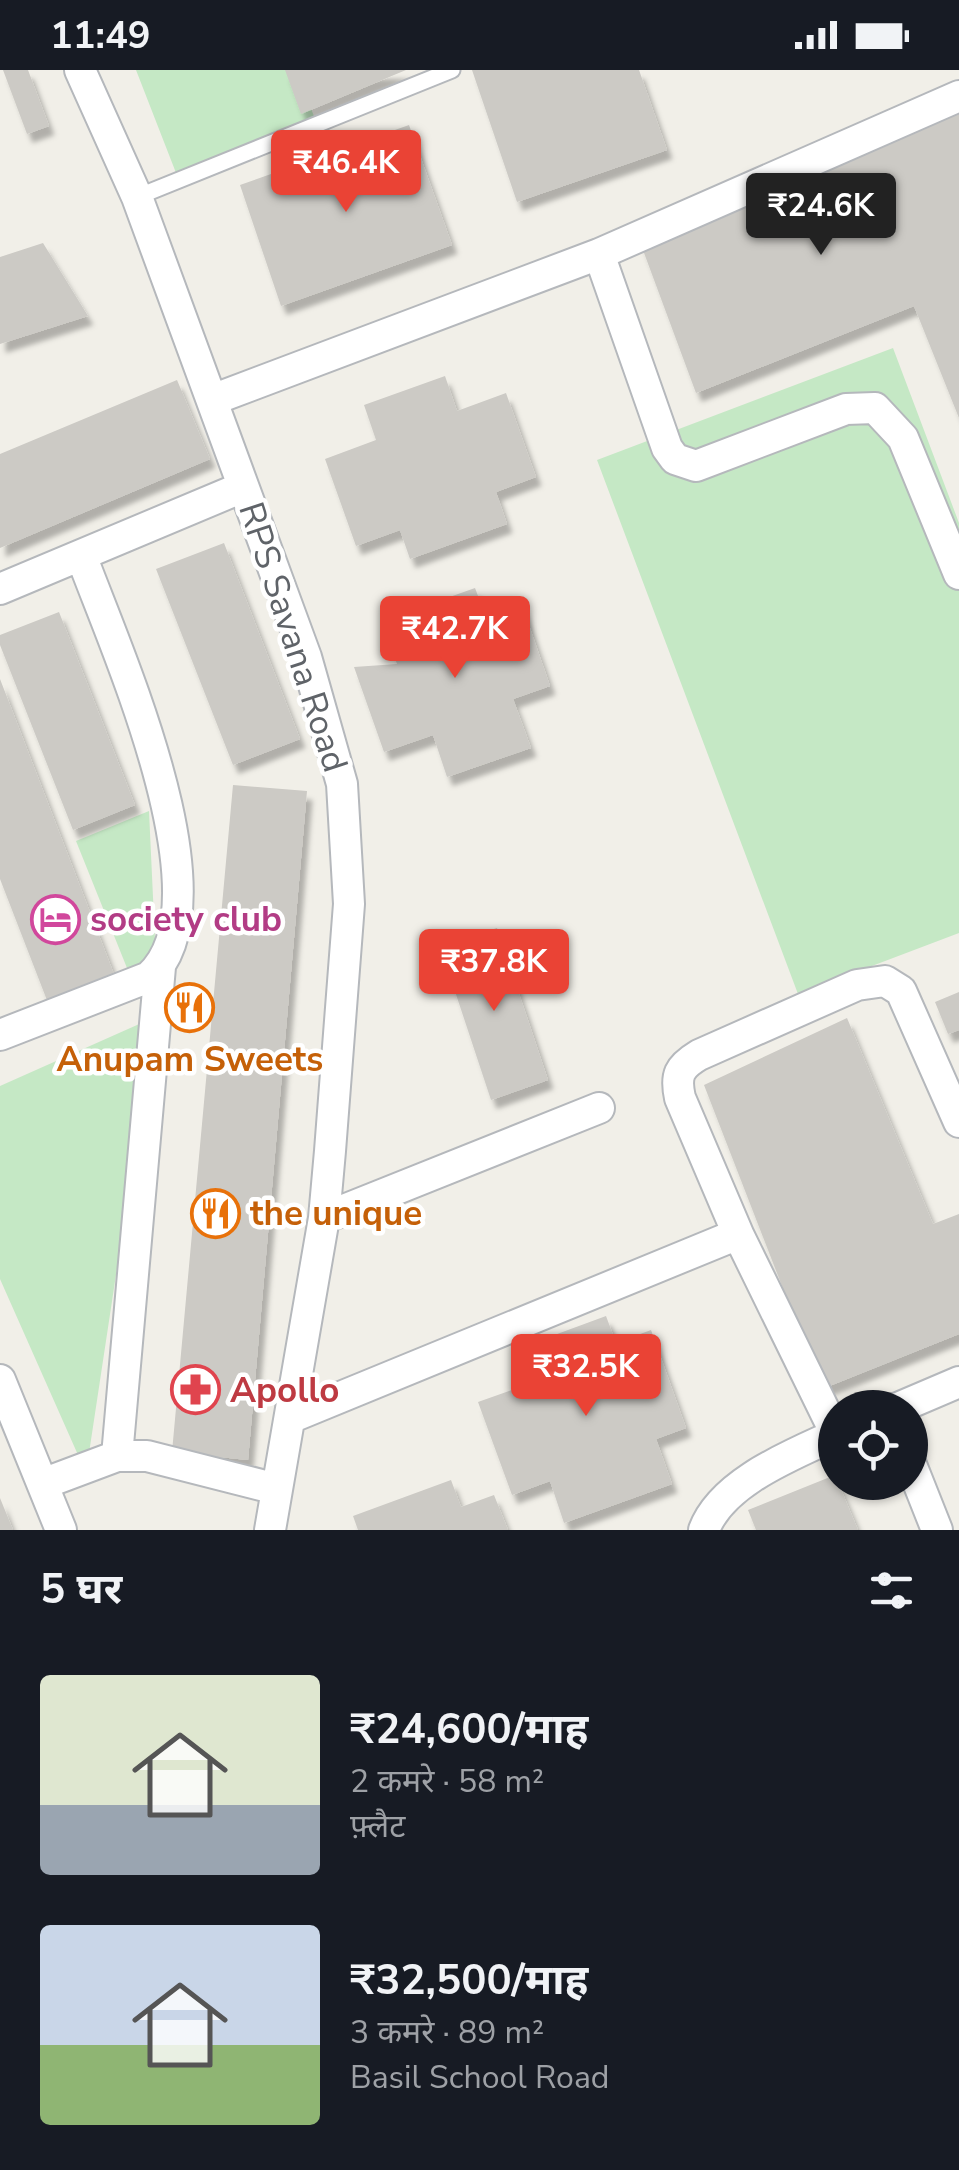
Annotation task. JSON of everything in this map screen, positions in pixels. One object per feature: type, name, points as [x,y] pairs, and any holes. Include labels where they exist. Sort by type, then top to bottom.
[{"type":"street","name":"RPS Savana Road","points":[[80,70],[138,196],[306,657],[342,784],[349,904],[324,1218],[270,1530]]},
{"type":"street","points":[[212,400],[598,254],[959,96]]},
{"type":"street","points":[[598,254],[666,448],[674,458],[696,466],[846,409],[875,408],[903,438],[959,574]]},
{"type":"street","points":[[0,590],[243,487]]},
{"type":"street","points":[[81,555],[167,799],[178,892],[173,940],[160,966],[117,1456]]},
{"type":"street","points":[[0,1035],[129,987],[160,966]]},
{"type":"street","points":[[818,1398],[738,1234],[680,1098],[676,1080],[682,1066],[857,985],[885,981],[900,992],[959,1122]]},
{"type":"street","points":[[324,1218],[600,1108]]},
{"type":"street","points":[[292,1418],[738,1234]]},
{"type":"street","points":[[0,1380],[60,1530]]},
{"type":"street","points":[[928,1395],[959,1382]]},
{"type":"street","points":[[704,1530],[708,1518],[750,1479],[818,1442]]},
{"type":"street","points":[[44,1484],[117,1456],[146,1456],[277,1489]]},
{"type":"street","points":[[925,1500],[937,1530]]},
{"type":"lane","points":[[138,196],[452,70]]},
{"type":"green space","points":[[136,70],[296,70],[317,124],[178,178]]},
{"type":"green space","points":[[893,348],[959,523],[959,933],[798,994],[597,460]]},
{"type":"green space","points":[[149,811],[156,962],[129,973],[76,841]]},
{"type":"green space","points":[[155,1017],[86,1473],[0,1279],[0,1086]]},
{"type":"building","points":[[3,70],[28,70],[49,126],[27,134]]},
{"type":"building","points":[[285,70],[406,70],[301,114]]},
{"type":"building","points":[[472,70],[639,70],[667,150],[517,202]]},
{"type":"building","points":[[959,104],[959,418],[914,306],[696,393],[640,242]]},
{"type":"building","points":[[409,125],[452,245],[281,306],[240,185]]},
{"type":"building","points":[[43,243],[88,316],[0,344],[0,257]]},
{"type":"building","points":[[445,376],[457,411],[506,393],[536,477],[496,492],[507,524],[410,559],[400,530],[356,546],[325,459],[376,440],[364,405]]},
{"type":"building","points":[[177,380],[210,459],[0,548],[0,454]]},
{"type":"building","points":[[224,543],[300,739],[233,765],[156,569]]},
{"type":"building","points":[[475,588],[486,617],[522,605],[550,686],[513,699],[531,748],[447,777],[433,735],[384,752],[354,667],[397,664],[382,621]]},
{"type":"building","points":[[59,612],[135,805],[73,830],[0,645],[0,635]]},
{"type":"building","points":[[0,679],[117,982],[50,1008],[0,879]]},
{"type":"building","points":[[233,785],[307,791],[248,1460],[172,1452]]},
{"type":"building","points":[[497,928],[548,1080],[491,1100],[440,946]]},
{"type":"building","points":[[959,992],[959,1030],[948,1034],[935,1002]]},
{"type":"building","points":[[847,1018],[933,1224],[959,1214],[959,1334],[822,1389],[704,1085]]},
{"type":"building","points":[[606,1316],[616,1343],[651,1330],[686,1428],[656,1439],[672,1484],[564,1523],[550,1481],[512,1495],[478,1402],[523,1386],[511,1351]]},
{"type":"building","points":[[451,1480],[461,1507],[494,1495],[508,1530],[358,1530],[353,1516]]},
{"type":"building","points":[[818,1482],[818,1500],[845,1500],[858,1530],[756,1530],[748,1510]]},
{"type":"building","points":[[0,1498],[13,1530],[0,1530]]},
{"type":"place","name":"society club","points":[[55,919]]},
{"type":"place","name":"Anupam Sweets","points":[[190,1007]]},
{"type":"place","name":"the unique","points":[[215,1213]]},
{"type":"place","name":"Apollo","points":[[195,1390]]}]
